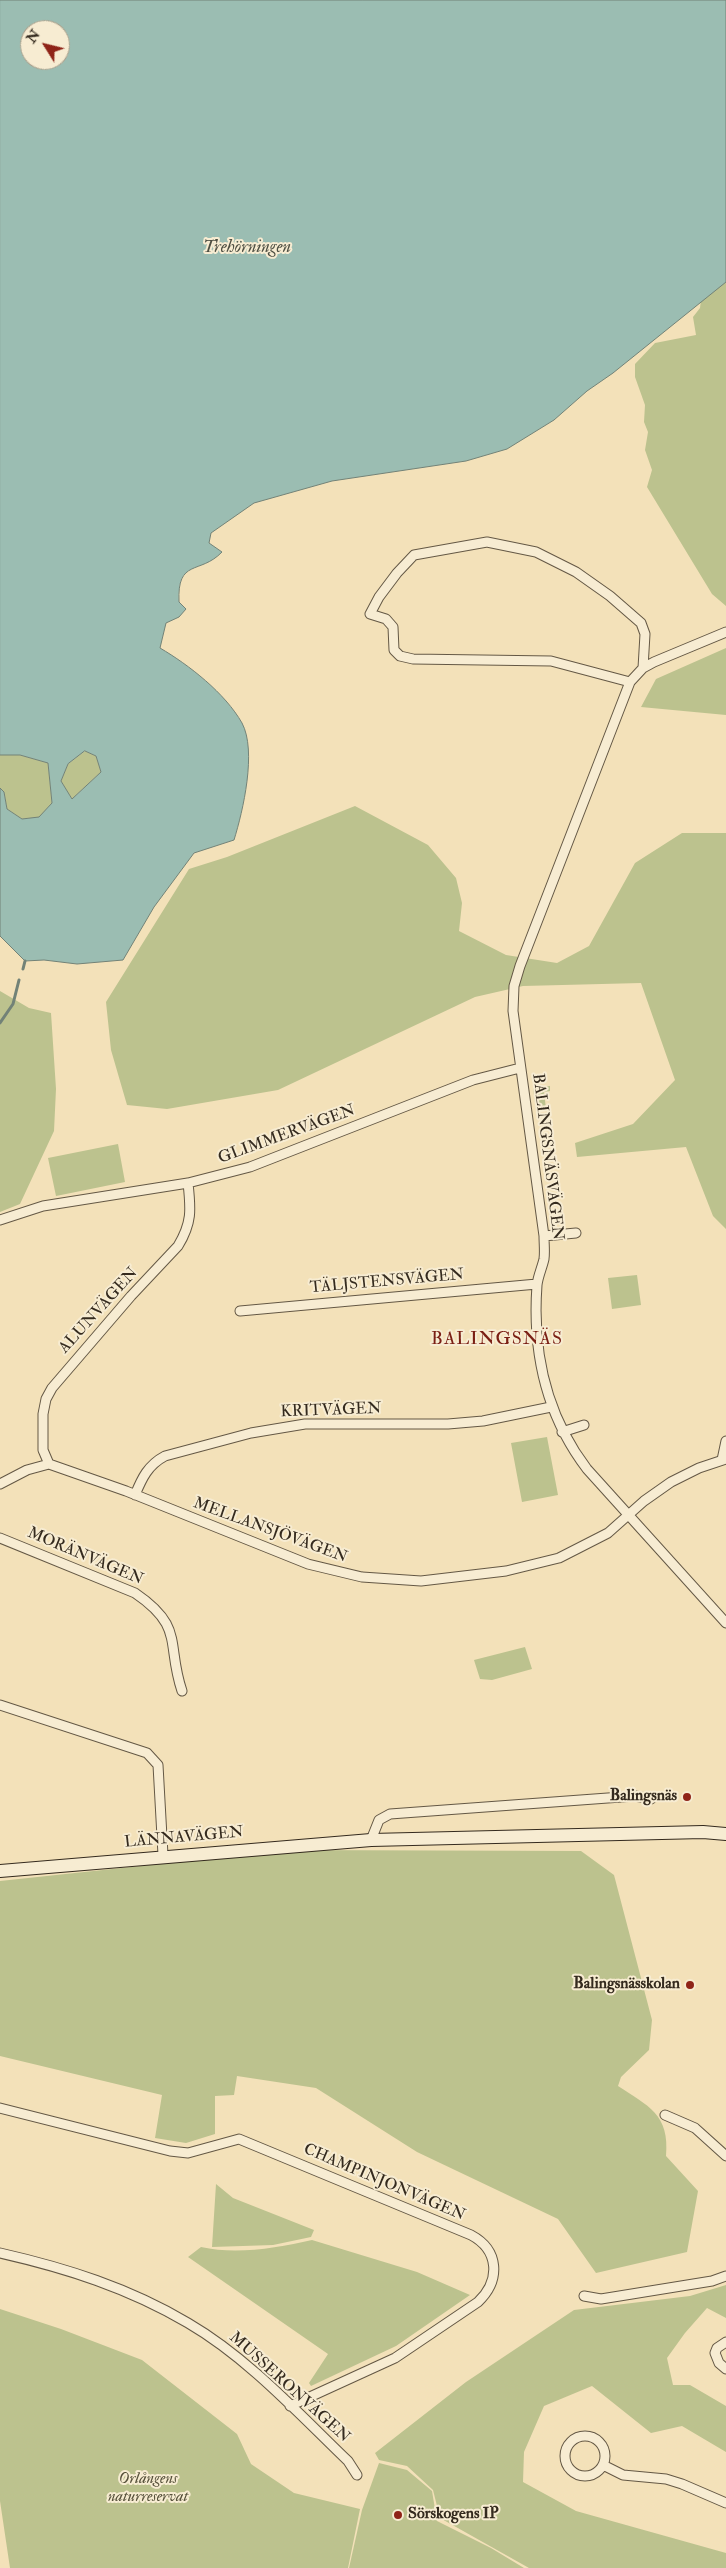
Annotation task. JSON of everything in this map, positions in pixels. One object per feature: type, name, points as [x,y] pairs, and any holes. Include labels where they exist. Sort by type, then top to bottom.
[{"type":"main road","name":"LÄNNAVÄGEN","points":[[703,1832],[726,1827]]},
{"type":"main road","name":"LÄNNAVÄGEN","points":[[0,1871],[163,1855],[371,1840],[703,1832],[726,1834]]},
{"type":"street","points":[[630,682],[550,661],[407,658],[400,656],[394,650],[394,627],[386,619],[370,614],[379,596],[414,555],[487,542],[536,552],[582,577],[610,596],[640,623],[645,634],[643,668]]},
{"type":"street","name":"BALINGSNÄSVÄGEN","points":[[726,632],[674,652],[643,668],[630,682],[514,986],[513,1011],[544,1236],[544,1258],[537,1284],[538,1342],[551,1406],[562,1432],[587,1469],[726,1623]]},
{"type":"street","name":"GLIMMERVÄGEN","points":[[0,1220],[43,1206],[188,1183],[250,1167],[473,1080],[520,1068]]},
{"type":"street","name":"ALUNVÄGEN","points":[[49,1464],[43,1450],[43,1414],[46,1399],[63,1373],[178,1246],[188,1229],[191,1210],[188,1183]]},
{"type":"street","points":[[544,1236],[576,1233]]},
{"type":"street","name":"TÄLJSTENSVÄGEN","points":[[240,1310],[537,1284]]},
{"type":"street","name":"KRITVÄGEN","points":[[135,1495],[144,1475],[154,1461],[164,1456],[251,1433],[305,1424],[448,1424],[483,1421],[551,1406]]},
{"type":"street","points":[[562,1432],[584,1425]]},
{"type":"street","name":"MELLANSJÖVÄGEN","points":[[49,1464],[336,1572],[362,1577],[421,1581],[506,1571],[559,1558],[597,1541],[671,1482],[699,1468],[724,1460],[726,1441]]},
{"type":"street","points":[[0,1484],[27,1470],[49,1464]]},
{"type":"street","name":"MORÄNVÄGEN","points":[[0,1538],[135,1593],[150,1603],[162,1615],[170,1629],[176,1659],[175,1671],[182,1691]]},
{"type":"street","points":[[0,1705],[147,1753],[153,1758],[158,1765],[163,1855]]},
{"type":"street","points":[[371,1840],[379,1820],[390,1814],[635,1796],[651,1799]]},
{"type":"street","name":"CHAMPINJONVÄGEN","points":[[0,2108],[170,2151],[188,2153],[239,2139],[471,2235],[487,2247],[494,2263],[494,2279],[486,2294],[478,2302],[395,2358],[290,2406]]},
{"type":"street","points":[[665,2115],[694,2128],[726,2156]]},
{"type":"street","name":"MUSSERONVÄGEN","points":[[0,2253],[86,2276],[148,2302],[189,2323],[236,2357],[290,2406],[348,2461],[357,2476]]},
{"type":"street","points":[[584,2296],[601,2299],[712,2281],[726,2276]]},
{"type":"street","points":[[726,2342],[715,2353],[716,2359],[726,2368]]},
{"type":"street","points":[[589,2436],[602,2446],[605,2460],[603,2465],[596,2472],[580,2475],[572,2472],[567,2466],[564,2453],[575,2438],[589,2436]]},
{"type":"street","points":[[603,2465],[623,2475],[666,2479],[726,2503]]},
{"type":"green space","points":[[726,280],[726,606],[712,594],[647,487],[652,470],[645,450],[648,432],[644,422],[645,405],[635,377],[635,364],[655,343],[696,335],[693,317],[700,308],[701,300]]},
{"type":"green space","points":[[726,648],[726,715],[641,707],[656,679]]},
{"type":"green space","points":[[85,751],[96,756],[101,772],[72,799],[61,781],[68,764]]},
{"type":"green space","points":[[0,755],[20,755],[48,763],[52,803],[39,818],[22,819],[7,809],[4,792],[0,788]]},
{"type":"green space","points":[[355,806],[428,845],[456,878],[462,903],[459,931],[506,955],[557,963],[589,946],[635,863],[682,833],[726,833],[726,1229],[713,1216],[686,1147],[577,1157],[575,1143],[633,1124],[675,1080],[641,983],[523,986],[475,997],[278,1090],[167,1109],[127,1105],[111,1050],[106,1002],[189,869],[227,857]]},
{"type":"green space","points":[[0,991],[29,1008],[51,1013],[56,1089],[54,1131],[20,1204],[0,1212]]},
{"type":"green space","points":[[550,1086],[550,1091],[544,1092],[546,1109],[536,1110],[533,1088]]},
{"type":"green space","points":[[118,1144],[125,1182],[56,1196],[48,1158]]},
{"type":"green space","points":[[637,1275],[641,1305],[612,1309],[608,1278]]},
{"type":"green space","points":[[547,1437],[558,1495],[522,1502],[511,1443]]},
{"type":"green space","points":[[525,1647],[532,1669],[492,1680],[480,1679],[474,1660]]},
{"type":"green space","points":[[290,1850],[581,1851],[614,1875],[652,2020],[649,2050],[621,2077],[618,2086],[639,2099],[655,2113],[664,2130],[666,2156],[698,2191],[687,2252],[596,2273],[558,2219],[417,2152],[316,2088],[237,2076],[234,2095],[215,2096],[215,2134],[186,2143],[155,2138],[162,2095],[0,2056],[0,1881]]},
{"type":"green space","points":[[216,2184],[233,2198],[314,2230],[311,2237],[273,2245],[212,2247]]},
{"type":"green space","points":[[312,2240],[417,2272],[470,2295],[396,2346],[311,2386],[309,2383],[328,2354],[188,2257],[201,2247],[242,2250],[285,2246]]},
{"type":"green space","points":[[726,2285],[726,2318],[707,2308],[685,2333],[667,2358],[673,2385],[690,2385],[726,2406],[726,2452],[682,2426],[651,2433],[592,2386],[544,2406],[524,2452],[523,2482],[576,2511],[726,2553],[726,2568],[529,2568],[440,2518],[433,2490],[407,2466],[379,2460],[375,2453],[466,2382],[574,2310],[690,2296]]},
{"type":"green space","name":"Orlångens naturreservat","points":[[0,2309],[61,2329],[142,2360],[237,2434],[251,2464],[294,2493],[360,2509],[348,2568],[10,2568],[0,2501]]},
{"type":"green space","name":"Sörskogens IP","points":[[379,2463],[407,2470],[432,2491],[437,2521],[491,2548],[524,2568],[349,2568],[362,2510]]},
{"type":"water","name":"Trehörningen","points":[[0,0],[726,0],[726,282],[613,373],[587,391],[554,420],[507,449],[466,461],[332,481],[254,503],[211,533],[209,543],[222,552],[214,559],[186,573],[182,579],[179,588],[179,602],[186,609],[179,617],[166,623],[160,648],[183,663],[205,681],[235,712],[242,723],[246,735],[248,749],[247,781],[234,840],[194,853],[154,907],[123,960],[77,964],[44,960],[25,961],[0,936],[0,788],[4,792],[7,809],[22,819],[39,817],[52,803],[48,763],[20,755],[0,755]],"holes":[[[85,751],[96,756],[101,772],[72,799],[61,781],[68,764]]]},
{"type":"waterway","points":[[23,969],[25,961]]},
{"type":"waterway","points":[[0,1023],[13,1004],[19,980]]},
{"type":"place","name":"Balingsnäs","points":[[687,1797]]},
{"type":"place","name":"Balingsnässkolan","points":[[690,1985]]},
{"type":"place","name":"Sörskogens IP","points":[[398,2515]]},
{"type":"district","name":"BALINGSNÄS","points":[[497,1340]]}]
